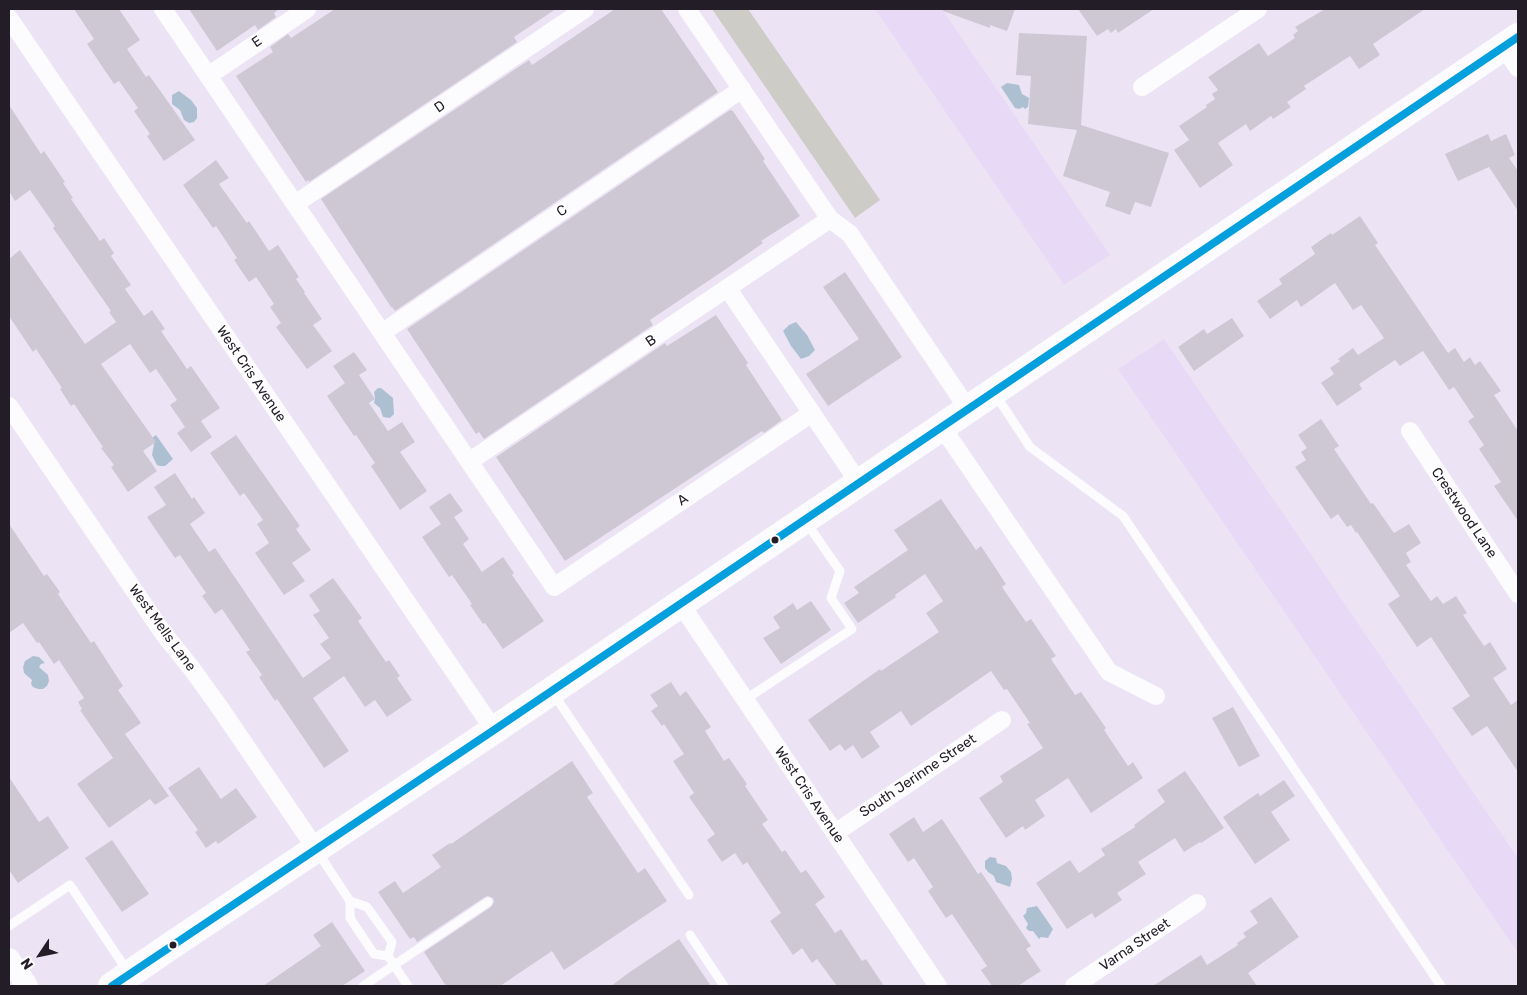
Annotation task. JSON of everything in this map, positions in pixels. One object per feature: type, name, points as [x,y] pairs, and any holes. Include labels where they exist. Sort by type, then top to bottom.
[{"type":"main road","points":[[121,980],[993,392],[1513,51]]},
{"type":"street","points":[[163,9],[470,461]]},
{"type":"street","name":"E","points":[[208,76],[307,9]]},
{"type":"street","name":"D","points":[[295,204],[585,9]]},
{"type":"street","points":[[687,9],[830,219],[850,234],[968,409]]},
{"type":"street","points":[[1142,88],[1258,9]]},
{"type":"street","name":"West Cris Avenue","points":[[9,18],[494,730]]},
{"type":"street","name":"C","points":[[383,332],[742,89]]},
{"type":"street","name":"B","points":[[470,461],[728,290],[830,219]]},
{"type":"street","points":[[728,290],[859,483]]},
{"type":"street","name":"West Mells Lane","points":[[9,406],[162,633],[192,669],[218,705],[316,850]]},
{"type":"street","name":"A","points":[[470,461],[554,587],[812,413]]},
{"type":"street","points":[[942,427],[1110,672],[1156,696]]},
{"type":"street","name":"Crestwood Lane","points":[[1410,431],[1518,594]]},
{"type":"street","name":"West Cris Avenue","points":[[680,603],[938,986]]},
{"type":"street","name":"South Jerinne Street","points":[[835,833],[1002,720]]},
{"type":"street","name":"Varna Street","points":[[1074,986],[1197,903]]},
{"type":"street","points":[[9,959],[27,986]]},
{"type":"lane","points":[[993,392],[1030,446],[1123,516],[1441,986]]},
{"type":"lane","points":[[746,699],[852,629],[831,598],[840,571],[804,520]]},
{"type":"lane","points":[[551,691],[689,896]]},
{"type":"lane","points":[[316,850],[350,901],[350,918],[374,954],[388,956],[408,986]]},
{"type":"lane","points":[[9,926],[70,885],[121,980]]},
{"type":"lane","points":[[350,901],[367,907],[392,942],[388,956]]},
{"type":"lane","points":[[363,986],[488,902]]},
{"type":"lane","points":[[690,935],[724,986]]},
{"type":"shaded area","points":[[712,9],[748,9],[880,200],[855,218]]},
{"type":"shaded area","points":[[875,9],[942,9],[1110,255],[1064,285]]},
{"type":"shaded area","points":[[1164,339],[1518,858],[1518,953],[1118,369]]},
{"type":"water","points":[[1007,83],[1019,85],[1022,94],[1029,98],[1028,107],[1025,109],[1023,107],[1015,108],[1001,87]]},
{"type":"water","points":[[179,91],[191,100],[197,108],[197,118],[194,122],[189,123],[184,120],[180,110],[172,104],[172,95]]},
{"type":"water","points":[[796,322],[807,335],[815,350],[809,356],[801,359],[783,331],[789,325]]},
{"type":"water","points":[[381,388],[393,398],[394,414],[390,418],[383,417],[380,408],[374,403],[374,392]]},
{"type":"water","points":[[156,435],[173,459],[165,466],[157,465],[152,455],[154,444],[152,438]]},
{"type":"water","points":[[33,656],[39,657],[45,663],[39,667],[48,675],[49,681],[43,689],[33,687],[31,684],[32,680],[24,673],[25,661]]},
{"type":"water","points":[[990,857],[996,858],[997,863],[1006,866],[1011,872],[1010,887],[996,882],[994,876],[985,868],[985,861]]},
{"type":"water","points":[[1037,906],[1053,929],[1048,938],[1041,937],[1039,939],[1033,931],[1029,931],[1026,928],[1028,924],[1023,916],[1027,908]]},
{"type":"building","points":[[74,9],[119,9],[140,40],[127,49],[146,77],[149,75],[195,140],[164,161],[147,136],[150,134],[134,111],[138,108],[119,81],[114,84],[87,44],[94,39]]},
{"type":"building","points":[[189,9],[279,9],[274,13],[276,17],[258,30],[255,25],[217,51]]},
{"type":"building","points":[[335,9],[556,9],[514,37],[517,42],[309,182],[308,180],[306,182],[236,76],[273,52],[270,47],[288,34],[291,38]]},
{"type":"building","points":[[615,9],[661,9],[718,92],[395,311],[321,199],[529,60],[532,65]]},
{"type":"building","points":[[943,9],[1015,9],[1007,31],[990,25],[990,28],[943,11]]},
{"type":"building","points":[[1078,9],[1154,9],[1118,33],[1116,29],[1111,33],[1108,29],[1097,36]]},
{"type":"building","points":[[1325,9],[1425,9],[1373,44],[1380,55],[1359,69],[1350,56],[1304,86],[1306,89],[1287,102],[1291,107],[1273,119],[1271,116],[1250,131],[1246,124],[1218,143],[1233,165],[1200,188],[1174,150],[1189,140],[1179,126],[1207,107],[1206,105],[1215,99],[1212,94],[1218,90],[1208,77],[1259,43],[1268,56],[1295,38],[1293,35],[1298,31],[1295,27]]},
{"type":"building","points":[[1019,33],[1087,36],[1081,125],[1169,153],[1151,207],[1135,202],[1130,215],[1105,206],[1110,192],[1063,176],[1077,130],[1028,124],[1031,76],[1016,75]]},
{"type":"building","points":[[9,105],[41,154],[44,151],[65,182],[63,183],[73,198],[71,199],[100,241],[104,238],[114,253],[111,256],[131,285],[125,289],[144,316],[152,310],[165,329],[161,331],[187,369],[191,366],[220,408],[201,421],[212,437],[191,452],[177,433],[185,427],[170,405],[177,400],[156,369],[150,373],[130,344],[101,364],[156,442],[143,451],[157,471],[128,492],[111,467],[114,465],[101,448],[103,447],[74,404],[71,406],[60,389],[62,388],[36,349],[33,352],[9,316],[9,259],[20,250],[85,344],[116,322],[109,312],[111,311],[53,228],[55,226],[30,190],[15,201],[9,191]]},
{"type":"building","points":[[730,110],[733,111],[765,159],[763,161],[800,216],[761,241],[763,243],[650,320],[653,325],[484,439],[479,432],[476,434],[407,329]]},
{"type":"building","points":[[1488,134],[1491,141],[1506,134],[1515,155],[1509,158],[1518,171],[1518,211],[1489,167],[1458,181],[1445,154]]},
{"type":"building","points":[[216,160],[229,178],[219,184],[247,223],[249,221],[269,251],[278,245],[299,277],[296,279],[304,293],[322,319],[313,325],[332,351],[307,369],[276,327],[281,323],[270,307],[274,304],[256,277],[249,282],[234,260],[237,258],[216,226],[213,228],[183,185]]},
{"type":"building","points":[[1360,216],[1378,243],[1375,245],[1448,353],[1455,348],[1464,362],[1470,357],[1475,365],[1480,361],[1501,391],[1494,395],[1518,431],[1518,521],[1494,486],[1501,482],[1479,449],[1484,445],[1468,421],[1474,417],[1454,387],[1449,390],[1423,351],[1400,366],[1395,360],[1359,384],[1362,389],[1337,406],[1321,383],[1334,374],[1330,368],[1340,361],[1338,359],[1353,348],[1358,355],[1384,338],[1361,305],[1353,310],[1335,283],[1301,307],[1297,300],[1270,319],[1257,301],[1282,284],[1279,279],[1315,254],[1311,247]]},
{"type":"building","points":[[845,272],[902,357],[828,406],[806,374],[859,339],[823,287]]},
{"type":"building","points":[[716,315],[748,363],[746,365],[782,420],[764,433],[762,431],[565,561],[496,457],[665,343],[667,346]]},
{"type":"building","points":[[1232,318],[1244,336],[1194,371],[1178,347],[1204,329],[1207,334]]},
{"type":"building","points":[[354,352],[367,370],[359,375],[375,399],[369,403],[388,431],[402,422],[415,442],[400,452],[427,491],[400,510],[371,466],[375,463],[327,396],[345,383],[333,366]]},
{"type":"building","points":[[1321,419],[1339,446],[1334,449],[1371,504],[1373,503],[1394,533],[1409,524],[1421,543],[1406,553],[1411,562],[1406,565],[1431,601],[1437,596],[1443,604],[1456,596],[1467,613],[1463,615],[1484,646],[1490,642],[1507,669],[1493,678],[1511,705],[1518,700],[1518,772],[1487,726],[1472,736],[1452,708],[1470,696],[1431,637],[1417,647],[1388,604],[1400,596],[1357,532],[1351,525],[1347,527],[1338,514],[1331,519],[1295,467],[1306,460],[1301,452],[1307,448],[1298,435]]},
{"type":"building","points":[[236,435],[300,526],[296,529],[311,550],[292,563],[305,581],[284,595],[255,553],[269,543],[257,524],[263,520],[244,493],[240,496],[210,453]]},
{"type":"building","points":[[175,473],[192,499],[194,497],[205,513],[190,524],[209,552],[215,548],[303,678],[331,658],[320,644],[329,638],[313,615],[320,611],[309,595],[333,578],[362,618],[358,621],[386,662],[389,660],[400,676],[397,678],[412,700],[387,717],[375,700],[365,707],[344,676],[313,698],[349,751],[324,768],[277,699],[275,701],[259,677],[262,675],[246,652],[250,650],[222,609],[215,614],[202,596],[206,593],[180,555],[175,558],[147,517],[166,505],[154,487]]},
{"type":"building","points":[[450,493],[463,511],[454,517],[469,539],[463,544],[482,572],[503,557],[514,573],[512,575],[544,621],[503,649],[485,623],[483,624],[452,575],[449,577],[422,537],[441,524],[429,507]]},
{"type":"building","points":[[941,499],[976,550],[981,546],[1006,584],[1002,587],[1026,622],[1031,619],[1056,656],[1051,659],[1075,695],[1081,692],[1106,728],[1104,730],[1128,766],[1133,762],[1143,778],[1091,813],[1068,778],[1035,800],[1045,816],[1025,830],[1023,826],[1006,838],[979,798],[1003,782],[1000,776],[1043,748],[1027,724],[1030,723],[1007,689],[1004,690],[991,671],[911,726],[901,711],[870,732],[880,747],[862,759],[853,745],[845,751],[840,744],[830,751],[808,720],[880,669],[881,671],[939,632],[926,613],[943,601],[925,574],[858,623],[844,603],[859,593],[854,587],[908,550],[894,530]]},
{"type":"building","points":[[9,524],[44,576],[47,574],[60,592],[58,594],[91,643],[94,641],[123,686],[118,690],[141,723],[125,734],[169,796],[155,805],[150,799],[109,828],[77,784],[113,758],[80,710],[82,709],[78,702],[84,698],[59,660],[54,664],[23,623],[9,633]]},
{"type":"building","points":[[811,601],[831,630],[781,664],[763,638],[780,628],[773,617],[793,603],[797,610]]},
{"type":"building","points":[[671,682],[680,696],[686,691],[711,727],[705,731],[724,761],[729,758],[747,784],[745,786],[768,820],[762,824],[782,852],[785,850],[801,873],[806,870],[825,897],[815,904],[835,933],[841,929],[862,961],[866,959],[884,986],[837,986],[817,959],[812,963],[802,948],[793,955],[770,921],[781,913],[747,862],[743,865],[735,853],[722,862],[707,840],[715,834],[689,797],[694,793],[673,761],[684,754],[664,724],[662,726],[651,711],[658,706],[650,695]]},
{"type":"building","points":[[1233,707],[1260,756],[1239,767],[1212,718]]},
{"type":"building","points":[[572,761],[593,793],[587,797],[638,873],[645,868],[667,901],[564,970],[552,951],[500,986],[446,986],[424,952],[491,907],[494,902],[493,898],[485,897],[417,942],[414,937],[410,939],[378,892],[395,881],[403,893],[441,867],[432,855]]},
{"type":"building","points":[[199,767],[221,799],[236,788],[257,817],[218,844],[216,841],[206,848],[195,832],[198,830],[168,788]]},
{"type":"building","points":[[1185,771],[1224,828],[1184,852],[1175,838],[1138,862],[1146,874],[1117,893],[1122,900],[1095,918],[1092,913],[1067,929],[1036,883],[1070,860],[1079,873],[1105,855],[1101,849],[1135,827],[1134,825],[1165,802],[1157,790]]},
{"type":"building","points":[[9,777],[39,822],[48,816],[69,848],[18,883],[9,870]]},
{"type":"building","points":[[1284,780],[1295,796],[1271,812],[1290,840],[1255,864],[1223,817],[1258,793],[1260,796]]},
{"type":"building","points":[[914,817],[923,832],[942,819],[978,874],[981,872],[1031,946],[1026,949],[1041,971],[1018,986],[992,986],[981,970],[987,966],[952,914],[946,918],[928,891],[933,887],[914,858],[908,862],[889,834]]},
{"type":"building","points":[[112,840],[149,894],[122,912],[85,858]]},
{"type":"building","points":[[1271,897],[1299,937],[1248,973],[1257,986],[1153,986],[1201,955],[1207,965],[1238,945],[1237,943],[1246,937],[1243,933],[1258,923],[1250,911]]},
{"type":"building","points":[[332,922],[365,971],[342,986],[263,986],[321,946],[313,935]]},
{"type":"building","points":[[679,939],[711,986],[611,986],[627,974]]},
{"type":"transit line","points":[[112,986],[494,730],[1518,37]]}]
